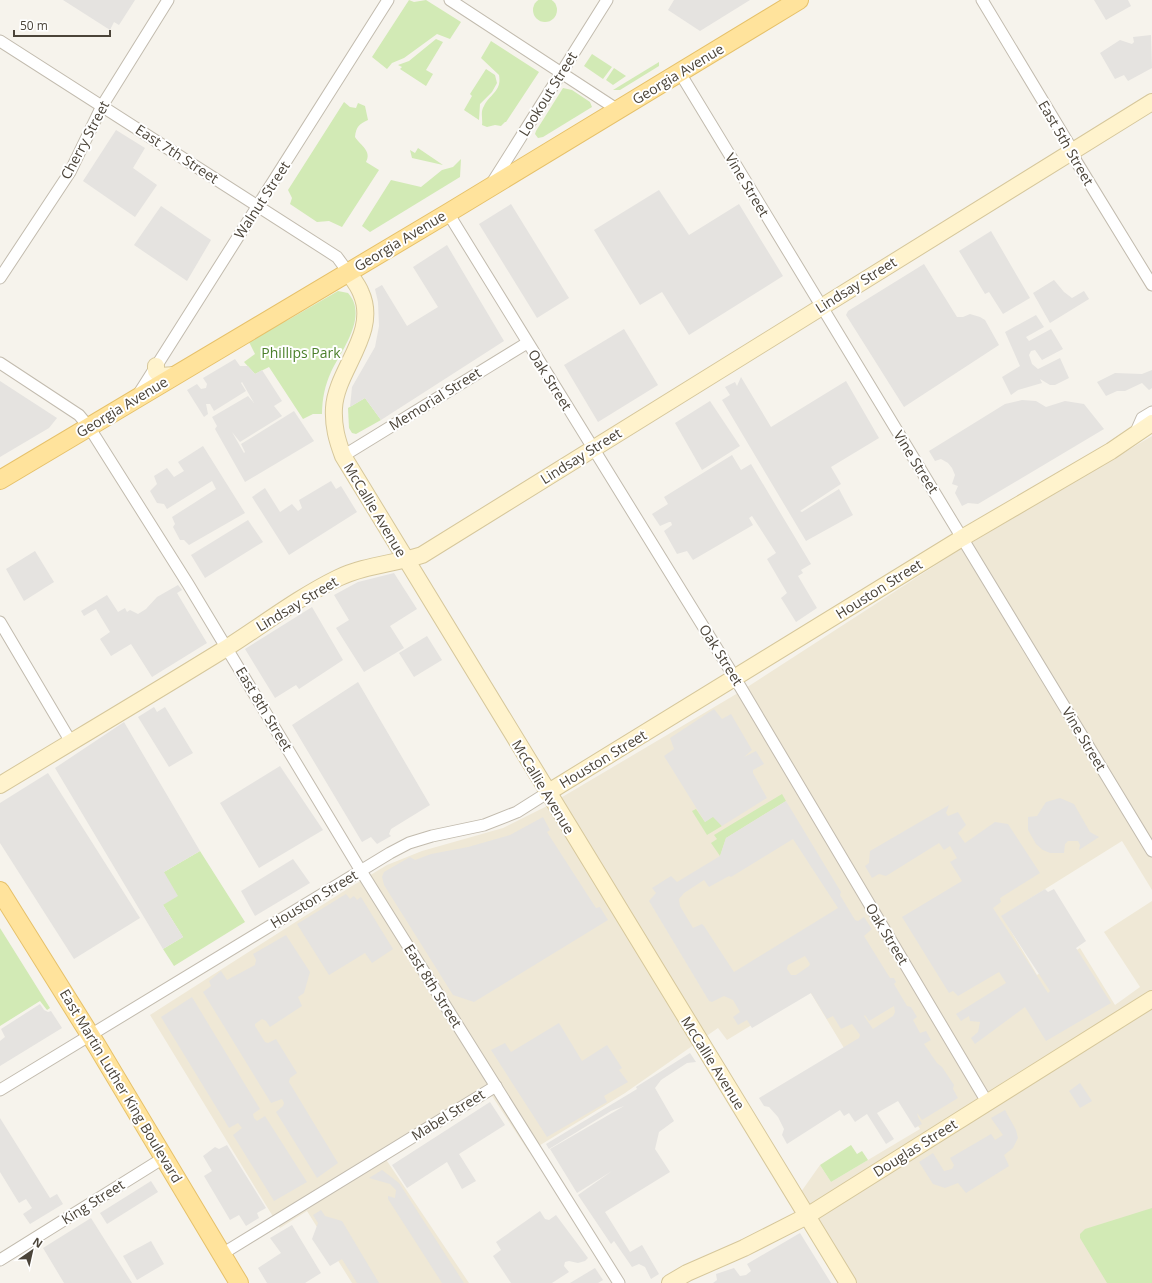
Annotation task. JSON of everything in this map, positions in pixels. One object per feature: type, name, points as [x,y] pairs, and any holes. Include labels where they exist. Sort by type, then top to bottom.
[{"type":"main road","name":"Georgia Avenue","points":[[0,480],[448,213],[800,0]]},
{"type":"main road","name":"East Martin Luther King Boulevard","points":[[0,891],[165,1157],[239,1283]]},
{"type":"street","name":"Cherry Street","points":[[0,278],[70,172],[102,106],[168,0]]},
{"type":"street","name":"Walnut Street","points":[[134,400],[388,0]]},
{"type":"street","points":[[450,0],[618,110]]},
{"type":"street","name":"Lookout Street","points":[[489,188],[607,0]]},
{"type":"street","name":"East 5th Street","points":[[982,0],[1073,151],[1076,161],[1152,285]]},
{"type":"street","name":"East 7th Street","points":[[0,41],[337,257],[348,272]]},
{"type":"street","name":"Vine Street","points":[[680,73],[1152,851]]},
{"type":"street","name":"Lindsay Street","points":[[0,785],[338,578],[380,564],[405,561],[422,555],[1152,102]]},
{"type":"street","name":"Oak Street","points":[[448,213],[592,449],[735,678],[987,1102]]},
{"type":"street","name":"McCallie Avenue","points":[[348,272],[362,294],[364,307],[363,326],[358,346],[340,380],[334,407],[334,431],[342,456],[848,1283]]},
{"type":"street","name":"Memorial Street","points":[[342,456],[527,343]]},
{"type":"street","name":"East 8th Street","points":[[0,363],[79,415],[89,427],[227,647],[361,871],[496,1086]]},
{"type":"street","points":[[156,366],[156,371],[160,376],[175,376]]},
{"type":"street","points":[[1135,434],[1142,418],[1152,412]]},
{"type":"street","name":"Houston Street","points":[[0,1090],[361,871],[409,844],[432,836],[484,825],[517,812],[962,538],[1111,451],[1152,423]]},
{"type":"street","points":[[0,622],[71,742]]},
{"type":"street","name":"Douglas Street","points":[[670,1283],[687,1273],[744,1248],[807,1216],[1152,1000]]},
{"type":"street","name":"Mabel Street","points":[[222,1254],[496,1086],[619,1283]]},
{"type":"street","name":"King Street","points":[[0,1260],[165,1157]]},
{"type":"shaded area","points":[[63,0],[135,0],[119,25],[114,22],[110,30]]},
{"type":"shaded area","points":[[674,0],[750,0],[700,31],[668,10]]},
{"type":"shaded area","points":[[1094,0],[1128,0],[1131,6],[1106,20]]},
{"type":"shaded area","points":[[1151,35],[1152,68],[1128,81],[1124,75],[1115,79],[1100,53],[1120,40],[1132,44],[1134,42],[1133,37]]},
{"type":"shaded area","points":[[116,130],[145,148],[133,168],[157,185],[135,217],[83,181]]},
{"type":"shaded area","points":[[659,190],[689,235],[739,204],[783,276],[689,335],[662,292],[640,305],[594,230]]},
{"type":"shaded area","points":[[511,204],[569,298],[537,318],[479,224]]},
{"type":"shaded area","points":[[161,206],[211,240],[187,281],[134,245]]},
{"type":"shaded area","points":[[991,231],[1030,298],[1003,314],[989,292],[985,294],[959,251]]},
{"type":"shaded area","points":[[447,245],[504,341],[381,420],[365,398],[350,407],[352,387],[375,347],[379,326],[378,302],[375,289],[382,285],[407,326],[438,307],[413,267]]},
{"type":"shaded area","points":[[924,264],[957,317],[963,317],[970,314],[985,320],[999,345],[904,407],[846,315],[848,311]]},
{"type":"shaded area","points":[[1054,280],[1064,292],[1072,298],[1084,291],[1089,299],[1050,323],[1033,293]]},
{"type":"shaded area","points":[[1036,315],[1044,327],[1026,337],[1029,341],[1051,329],[1063,349],[1042,360],[1035,350],[1031,351],[1029,355],[1032,364],[1038,369],[1060,358],[1069,378],[1055,385],[1050,385],[1040,379],[1042,383],[1018,390],[1011,395],[1002,377],[1020,366],[1005,332]]},
{"type":"shaded area","points":[[624,329],[658,385],[598,422],[564,365]]},
{"type":"shaded area","points":[[235,359],[240,366],[248,366],[255,374],[262,370],[282,401],[274,406],[282,416],[240,442],[232,432],[244,453],[245,452],[241,444],[294,411],[314,441],[245,482],[215,429],[217,426],[212,417],[248,396],[254,403],[242,382],[241,383],[246,391],[214,411],[210,404],[206,404],[208,414],[204,417],[187,390],[197,384],[201,389],[206,388],[207,384],[203,378]]},
{"type":"shaded area","points":[[1152,370],[1152,388],[1149,390],[1142,383],[1125,391],[1117,391],[1106,396],[1097,382],[1115,373],[1142,374]]},
{"type":"shaded area","points":[[741,377],[771,427],[846,381],[879,438],[831,467],[841,484],[800,511],[802,512],[839,489],[853,515],[806,541],[722,400],[730,395],[725,387],[735,382],[737,386]]},
{"type":"shaded area","points":[[0,381],[57,418],[49,428],[0,457]]},
{"type":"shaded area","points":[[1022,400],[1036,401],[1046,407],[1065,401],[1084,404],[1104,429],[978,504],[968,503],[962,506],[955,493],[958,486],[952,484],[955,475],[952,468],[948,463],[941,459],[935,461],[929,451],[1005,404]]},
{"type":"shaded area","points":[[710,401],[740,446],[702,470],[675,423]]},
{"type":"shaded area","points":[[1152,436],[1152,890],[1122,841],[1002,916],[1037,975],[1080,948],[1115,1005],[1140,987],[1104,932],[1152,901],[1152,1283],[838,1283],[791,1206],[820,1165],[831,1182],[920,1129],[881,1070],[844,1048],[809,990],[727,1040],[718,1028],[625,1093],[529,1152],[492,1096],[385,1158],[469,1283],[352,1283],[307,1211],[280,1228],[150,1015],[387,865],[422,851],[503,828],[547,806],[738,693],[959,550]]},
{"type":"shaded area","points":[[203,446],[245,513],[189,545],[184,540],[180,540],[173,527],[175,524],[172,517],[216,489],[212,481],[167,509],[164,504],[157,503],[150,491],[157,484],[154,476],[167,468],[174,477],[184,471],[178,462]]},
{"type":"shaded area","points":[[732,455],[741,470],[751,464],[811,564],[801,570],[803,573],[798,576],[817,608],[796,622],[781,598],[787,593],[767,559],[776,553],[752,516],[749,518],[753,525],[693,560],[687,551],[677,554],[664,531],[672,525],[671,522],[660,526],[652,514],[668,504],[664,497]]},
{"type":"shaded area","points":[[331,481],[336,489],[341,486],[357,512],[289,555],[252,497],[265,488],[280,512],[292,504],[298,511],[302,508],[299,500]]},
{"type":"shaded area","points":[[248,520],[263,542],[205,578],[191,555]]},
{"type":"shaded area","points":[[35,551],[54,582],[24,601],[6,569]]},
{"type":"shaded area","points":[[394,573],[417,609],[390,626],[404,648],[364,672],[336,628],[349,620],[334,595],[358,582]]},
{"type":"shaded area","points":[[178,585],[182,590],[177,593],[207,643],[152,677],[131,644],[111,656],[100,639],[110,632],[96,609],[84,616],[81,611],[107,595],[118,612],[125,608],[127,612],[130,610],[138,614],[146,609],[157,597]]},
{"type":"shaded area","points":[[312,607],[343,660],[299,689],[296,685],[275,698],[245,649]]},
{"type":"shaded area","points":[[427,636],[442,660],[414,677],[399,653]]},
{"type":"shaded area","points":[[358,682],[430,805],[391,829],[389,834],[391,836],[377,844],[371,837],[362,842],[292,725]]},
{"type":"shaded area","points":[[154,707],[157,712],[165,707],[193,753],[169,767],[138,717]]},
{"type":"shaded area","points":[[714,709],[722,719],[731,714],[752,750],[744,757],[756,751],[764,764],[753,770],[753,773],[767,798],[722,826],[713,817],[705,822],[664,756],[674,749],[670,738]]},
{"type":"shaded area","points":[[124,722],[200,851],[164,872],[178,896],[163,905],[183,937],[163,949],[55,768]]},
{"type":"shaded area","points":[[280,766],[323,830],[259,868],[220,803]]},
{"type":"shaded area","points":[[48,773],[140,918],[74,959],[0,843],[0,803]]},
{"type":"shaded area","points":[[1060,798],[1074,804],[1090,832],[1099,837],[1079,850],[1080,845],[1078,841],[1068,841],[1065,844],[1064,853],[1050,853],[1043,850],[1036,844],[1028,830],[1028,817],[1037,816],[1046,802]]},
{"type":"shaded area","points":[[786,801],[841,892],[840,895],[855,920],[858,921],[864,917],[872,929],[864,936],[890,978],[894,978],[896,982],[894,984],[907,1006],[911,1007],[917,1017],[913,1020],[920,1033],[926,1031],[931,1040],[924,1044],[954,1085],[953,1089],[958,1098],[922,1120],[917,1113],[922,1124],[915,1128],[898,1101],[877,1113],[894,1139],[886,1144],[867,1114],[855,1122],[849,1113],[844,1116],[840,1110],[787,1144],[782,1135],[784,1129],[778,1117],[769,1107],[764,1106],[759,1098],[859,1038],[860,1035],[852,1024],[841,1029],[833,1016],[827,1019],[811,993],[752,1028],[747,1020],[738,1025],[733,1017],[740,1012],[733,1000],[724,996],[712,1002],[709,1001],[649,901],[656,893],[652,888],[671,876],[677,882],[720,856],[726,838]],"holes":[[[793,839],[838,908],[734,972],[704,926],[702,924],[693,928],[680,906],[679,899],[684,893],[704,880],[709,887],[729,876],[731,877]],[[805,956],[810,964],[796,975],[791,975],[787,969],[788,965]],[[894,1006],[895,1012],[893,1016],[873,1029],[864,1016],[865,1015],[869,1021]]]},
{"type":"shaded area","points":[[949,805],[946,813],[948,816],[958,812],[966,825],[958,833],[965,843],[995,822],[1008,824],[1040,873],[1000,898],[1001,902],[993,908],[1048,993],[1050,991],[1001,916],[1045,889],[1048,892],[1054,889],[1086,941],[1076,948],[1111,1003],[1046,1041],[1025,1007],[975,1044],[971,1038],[978,1032],[980,1022],[970,1021],[969,1016],[961,1021],[956,1014],[1006,983],[999,972],[958,996],[953,991],[949,993],[902,917],[962,881],[950,862],[957,858],[950,846],[944,850],[939,843],[886,876],[879,874],[872,878],[865,866],[869,863],[870,851]]},
{"type":"shaded area","points":[[543,817],[550,830],[547,832],[596,908],[600,907],[608,920],[474,1002],[453,995],[384,885],[382,877],[384,872],[410,857],[415,860],[431,854],[468,847],[510,835]]},
{"type":"shaded area","points":[[293,859],[310,883],[255,916],[241,891]]},
{"type":"shaded area","points":[[346,894],[350,899],[354,896],[357,900],[361,897],[393,949],[372,963],[365,953],[329,975],[297,924]]},
{"type":"shaded area","points":[[286,935],[310,972],[304,993],[298,997],[302,1006],[270,1027],[266,1021],[262,1019],[255,1024],[255,1026],[265,1042],[268,1043],[276,1039],[297,1073],[290,1078],[289,1082],[338,1163],[317,1178],[276,1112],[283,1106],[284,1103],[282,1099],[271,1103],[203,992],[211,986],[209,981],[221,971],[227,980],[255,965],[256,960],[253,954]]},
{"type":"shaded area","points":[[192,997],[260,1109],[253,1114],[254,1118],[257,1121],[265,1116],[307,1182],[274,1201],[233,1135],[242,1128],[238,1123],[229,1128],[161,1017]]},
{"type":"shaded area","points":[[40,1004],[44,1010],[48,1012],[51,1011],[62,1028],[0,1066],[0,1041],[5,1037],[1,1029]]},
{"type":"shaded area","points":[[559,1023],[582,1061],[607,1045],[622,1068],[619,1070],[628,1082],[604,1096],[607,1102],[547,1137],[491,1050],[505,1043],[511,1052]]},
{"type":"shaded area","points":[[690,1053],[696,1062],[687,1063],[661,1080],[655,1088],[674,1121],[659,1132],[655,1149],[670,1172],[605,1212],[630,1252],[642,1245],[659,1274],[651,1279],[645,1267],[639,1264],[632,1267],[614,1241],[611,1244],[578,1195],[612,1171],[577,1193],[550,1149],[624,1106],[611,1111],[549,1149],[546,1144],[637,1089],[636,1087]]},
{"type":"shaded area","points":[[1080,1083],[1092,1101],[1080,1108],[1069,1091]]},
{"type":"shaded area","points":[[490,1102],[505,1125],[459,1154],[476,1181],[462,1189],[447,1162],[407,1188],[392,1165]]},
{"type":"shaded area","points":[[1005,1110],[1016,1130],[1018,1138],[1013,1148],[1004,1155],[1009,1166],[966,1193],[958,1183],[945,1188],[933,1184],[919,1162],[933,1153],[944,1171],[952,1169],[954,1165],[950,1158],[991,1134],[995,1140],[1003,1135],[991,1118]]},
{"type":"shaded area","points":[[0,1118],[50,1198],[57,1194],[63,1204],[30,1224],[23,1214],[32,1208],[26,1199],[19,1203],[0,1172]]},
{"type":"shaded area","points":[[227,1145],[266,1208],[257,1213],[259,1218],[246,1226],[239,1215],[230,1220],[204,1176],[212,1171],[203,1156],[215,1147],[219,1149]]},
{"type":"shaded area","points":[[382,1170],[399,1183],[464,1283],[442,1283],[388,1199],[388,1196],[395,1198],[396,1190],[390,1184],[369,1178]]},
{"type":"shaded area","points":[[151,1181],[158,1192],[107,1224],[100,1213]]},
{"type":"shaded area","points":[[321,1210],[325,1216],[342,1221],[379,1283],[357,1283],[342,1259],[330,1266],[312,1239],[318,1223],[313,1215]]},
{"type":"shaded area","points":[[540,1211],[545,1219],[549,1220],[556,1215],[588,1258],[585,1261],[578,1263],[569,1261],[565,1262],[564,1266],[569,1272],[552,1283],[511,1283],[493,1256],[501,1250],[496,1242]]},
{"type":"shaded area","points":[[91,1218],[132,1283],[64,1283],[43,1248]]},
{"type":"shaded area","points":[[292,1225],[321,1273],[305,1283],[267,1283],[258,1268],[281,1253],[270,1238]]},
{"type":"shaded area","points":[[800,1233],[831,1283],[713,1283],[717,1280],[716,1274],[734,1268],[740,1276],[746,1275],[751,1271],[747,1264]]},
{"type":"shaded area","points":[[151,1241],[164,1264],[137,1280],[123,1256]]},
{"type":"shaded area","points":[[595,1268],[603,1280],[598,1283],[570,1283]]},
{"type":"green space","points":[[545,-2],[553,2],[557,10],[553,18],[545,22],[537,18],[533,10],[537,2]]},
{"type":"green space","points":[[409,0],[414,2],[426,0],[461,22],[450,39],[437,34],[404,58],[392,63],[387,69],[372,57]]},
{"type":"green space","points":[[436,39],[443,42],[426,70],[433,74],[426,86],[400,69],[402,67],[398,65],[409,61]]},
{"type":"green space","points":[[491,41],[539,72],[506,122],[501,126],[495,125],[487,127],[482,125],[482,111],[486,102],[499,85],[499,75],[481,58]]},
{"type":"green space","points":[[592,54],[612,67],[603,79],[584,66]]},
{"type":"green space","points":[[659,62],[659,66],[620,90],[613,90]]},
{"type":"green space","points":[[614,68],[626,76],[613,85],[606,80]]},
{"type":"green space","points":[[486,69],[495,75],[497,83],[492,92],[480,104],[479,120],[464,110],[472,96],[470,94]]},
{"type":"green space","points":[[563,88],[572,90],[590,102],[592,107],[543,137],[538,138],[535,134],[536,131]]},
{"type":"green space","points":[[344,102],[350,107],[356,108],[358,103],[365,106],[368,120],[358,126],[355,137],[367,152],[368,155],[366,162],[379,170],[342,227],[329,221],[317,222],[290,204],[292,198],[288,190]]},
{"type":"green space","points":[[418,148],[443,165],[412,158],[410,150],[415,153]]},
{"type":"green space","points":[[461,159],[460,177],[370,232],[362,226],[391,180],[421,187],[442,170],[453,167]]},
{"type":"green space","name":"Phillips Park","points":[[338,291],[348,293],[354,302],[356,312],[354,323],[346,344],[327,382],[323,398],[322,414],[313,414],[303,419],[269,367],[255,374],[244,362],[255,354],[247,338],[288,320]]},
{"type":"green space","points":[[365,398],[381,420],[356,434],[352,433],[349,428],[348,408]]},
{"type":"green space","points":[[782,794],[786,801],[726,838],[720,856],[711,843],[717,839],[714,835]]},
{"type":"green space","points":[[696,809],[705,822],[713,816],[722,826],[707,835],[692,811]]},
{"type":"green space","points":[[200,851],[245,922],[174,966],[163,949],[183,937],[163,905],[164,872]]},
{"type":"green space","points":[[0,928],[50,1008],[47,1010],[40,1001],[0,1026]]},
{"type":"green space","points":[[851,1145],[857,1154],[862,1151],[868,1160],[831,1182],[820,1165]]},
{"type":"green space","points":[[1152,1208],[1152,1283],[1107,1283],[1080,1238],[1080,1234],[1085,1229]]}]
